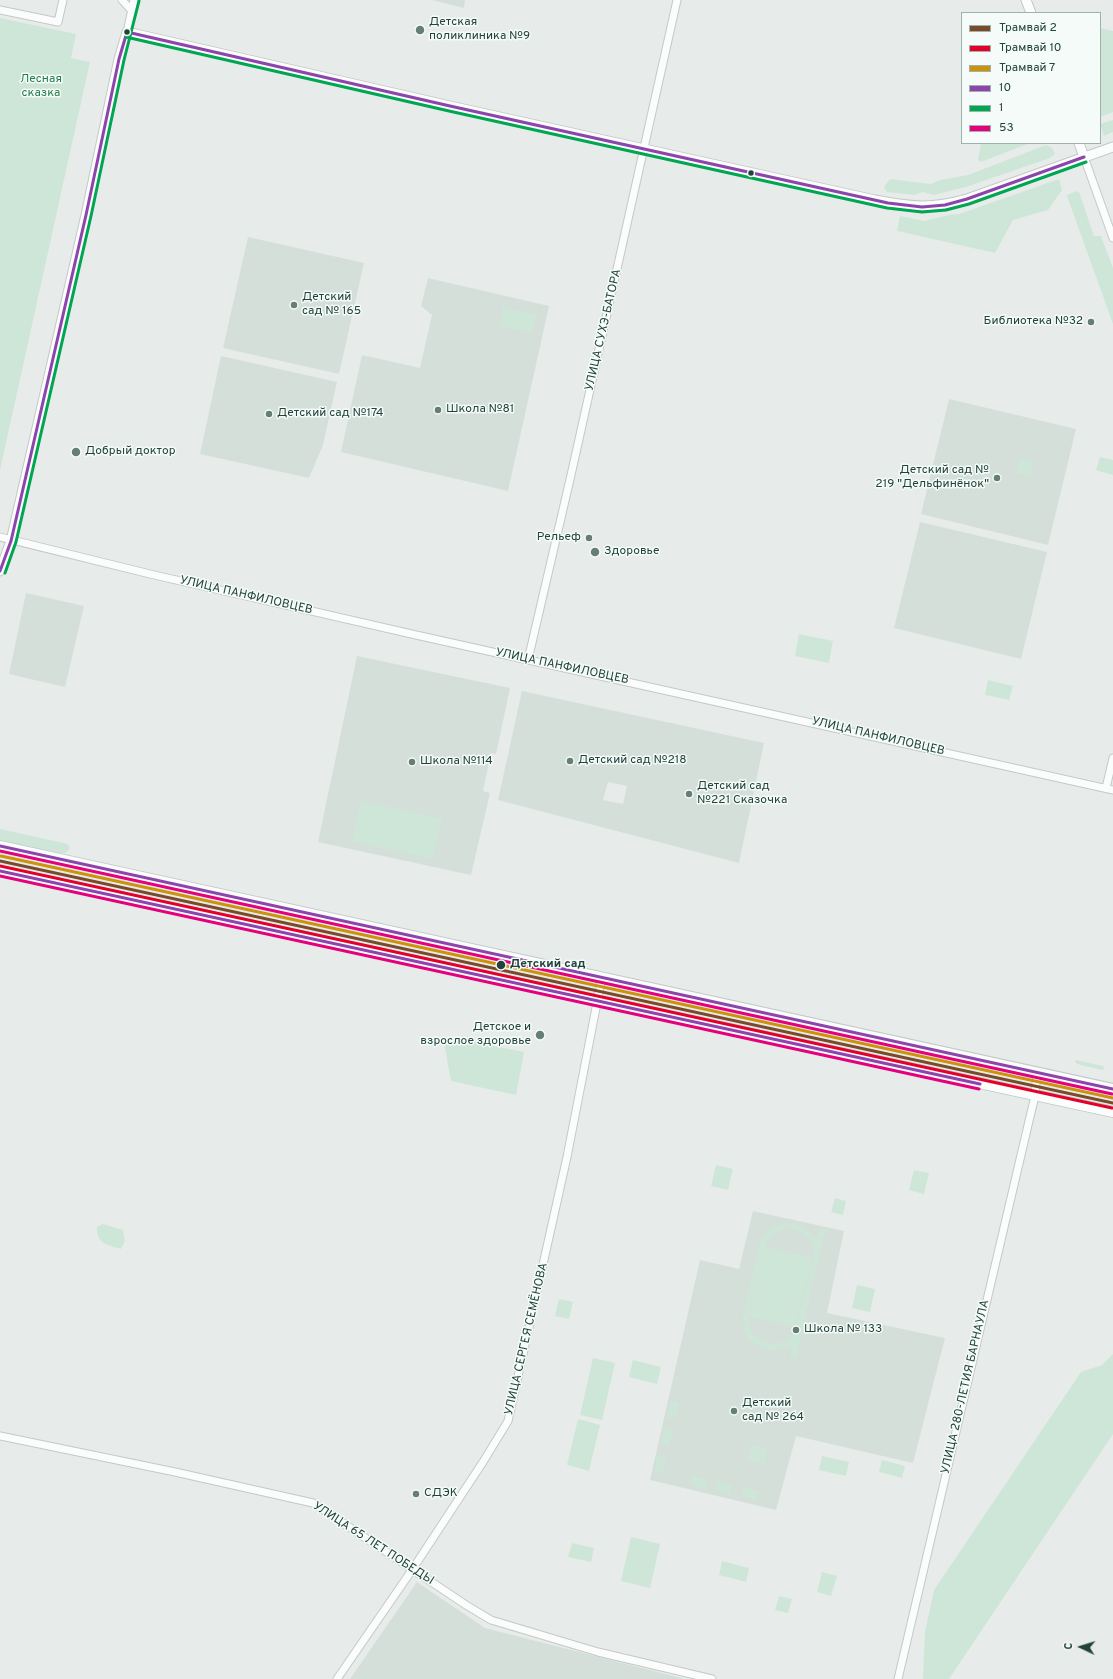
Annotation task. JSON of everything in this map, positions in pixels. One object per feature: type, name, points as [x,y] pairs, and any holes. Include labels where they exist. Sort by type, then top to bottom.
[{"type":"main road","points":[[0,846],[1113,1089]]},
{"type":"main road","points":[[0,871],[1113,1112]]},
{"type":"street","points":[[0,10],[58,22],[63,0]]},
{"type":"street","points":[[122,0],[132,11]]},
{"type":"street","points":[[0,571],[11,540],[86,215],[117,66],[127,32],[134,0]]},
{"type":"street","name":"УЛИЦА СУХЭ-БАТОРА","points":[[528,660],[677,0]]},
{"type":"street","points":[[1026,0],[1031,12]]},
{"type":"street","points":[[127,32],[450,106],[875,200],[922,207],[945,205],[967,199],[1113,146]]},
{"type":"street","points":[[1079,144],[1113,238]]},
{"type":"street","name":"УЛИЦА ПАНФИЛОВЦЕВ","points":[[0,537],[158,576],[1109,789]]},
{"type":"street","points":[[1109,789],[1113,758]]},
{"type":"street","name":"УЛИЦА СЕРГЕЯ СЕМЁНОВА","points":[[337,1679],[412,1570],[508,1421],[567,1156],[602,977]]},
{"type":"street","name":"УЛИЦА 280-ЛЕТИЯ БАРНАУЛА","points":[[898,1679],[1035,1096],[1037,1072]]},
{"type":"street","name":"УЛИЦА 65 ЛЕТ ПОБЕДЫ","points":[[0,1436],[175,1472],[313,1503],[412,1570],[491,1620],[598,1652],[712,1679]]},
{"type":"shaded area","points":[[432,0],[465,0],[464,8]]},
{"type":"shaded area","name":"Детский сад № 165","points":[[248,237],[364,263],[339,374],[223,348]]},
{"type":"shaded area","name":"Школа №81","points":[[428,278],[549,306],[508,491],[341,452],[362,355],[420,368],[432,315],[421,306]]},
{"type":"shaded area","name":"Детский сад №174","points":[[221,356],[337,382],[323,445],[309,478],[200,454]]},
{"type":"shaded area","name":"Детский сад № 219 \"Дельфинёнок\"","points":[[949,399],[1076,429],[1048,545],[921,514]]},
{"type":"shaded area","points":[[920,522],[1047,552],[1021,659],[894,628]]},
{"type":"shaded area","points":[[26,593],[84,606],[65,687],[9,674]]},
{"type":"shaded area","name":"Школа №114","points":[[357,656],[510,688],[496,754],[491,753],[483,791],[490,793],[471,875],[318,842]]},
{"type":"shaded area","points":[[522,691],[764,743],[739,863],[498,800]],"holes":[[[608,782],[627,786],[623,804],[603,800]]]},
{"type":"shaded area","name":"Школа № 133","points":[[753,1211],[844,1231],[827,1313],[945,1338],[913,1463],[796,1436],[776,1510],[650,1480],[700,1260],[739,1269]]},
{"type":"shaded area","points":[[417,1582],[485,1628],[685,1679],[350,1679]]},
{"type":"green space","name":"Лесная сказка","points":[[0,18],[76,34],[71,58],[90,62],[0,470]]},
{"type":"green space","points":[[1101,28],[1113,31],[1113,112],[1101,117]]},
{"type":"green space","points":[[1113,120],[1113,132],[1104,136],[1101,124]]},
{"type":"green space","points":[[981,144],[1027,144],[981,162],[978,160]]},
{"type":"green space","points":[[1046,145],[1052,148],[1055,154],[1050,158],[966,187],[934,195],[923,192],[914,195],[887,192],[884,187],[890,179],[931,184],[940,180],[968,175]]},
{"type":"green space","points":[[1059,179],[1062,190],[1048,210],[1013,220],[995,253],[897,231],[900,216],[924,221],[959,214]]},
{"type":"green space","points":[[1077,191],[1079,192],[1094,236],[1101,236],[1113,268],[1113,324],[1067,196]]},
{"type":"green space","points":[[503,307],[536,315],[531,333],[499,326]]},
{"type":"green space","points":[[1100,457],[1113,460],[1113,475],[1096,470]]},
{"type":"green space","points":[[1020,458],[1034,462],[1031,476],[1017,473]]},
{"type":"green space","points":[[799,634],[833,641],[829,663],[795,656]]},
{"type":"green space","points":[[988,680],[1013,686],[1009,700],[985,695]]},
{"type":"green space","points":[[361,801],[442,819],[433,859],[352,841]]},
{"type":"green space","points":[[0,829],[68,844],[70,848],[66,853],[59,853],[0,841]]},
{"type":"green space","points":[[450,1037],[524,1052],[516,1095],[451,1081],[444,1043]]},
{"type":"green space","points":[[1076,1060],[1103,1066],[1105,1069],[1102,1070],[1077,1064],[1075,1062]]},
{"type":"green space","points":[[716,1165],[733,1169],[728,1190],[711,1186]]},
{"type":"green space","points":[[914,1170],[929,1173],[924,1194],[909,1190]]},
{"type":"green space","points":[[835,1198],[846,1201],[843,1215],[831,1212]]},
{"type":"green space","points":[[786,1223],[800,1226],[811,1233],[817,1240],[820,1228],[825,1229],[796,1359],[790,1357],[793,1344],[782,1349],[763,1348],[752,1342],[745,1332],[743,1324],[743,1316],[760,1243],[768,1232],[774,1227]],"holes":[[[789,1228],[799,1231],[807,1236],[814,1248],[814,1254],[796,1330],[789,1338],[781,1343],[767,1343],[761,1341],[755,1336],[751,1330],[748,1316],[766,1244],[778,1231]]]},
{"type":"green space","points":[[103,1224],[123,1230],[125,1241],[121,1249],[107,1245],[98,1237],[97,1227]]},
{"type":"green space","points":[[766,1247],[812,1258],[795,1327],[749,1316]]},
{"type":"green space","points":[[857,1285],[875,1289],[870,1312],[852,1308]]},
{"type":"green space","points":[[559,1299],[573,1302],[569,1319],[555,1316]]},
{"type":"green space","points":[[1113,1354],[1113,1434],[949,1679],[923,1679],[925,1632],[934,1590],[1081,1372],[1102,1365]]},
{"type":"green space","points":[[593,1358],[615,1363],[602,1420],[580,1415]]},
{"type":"green space","points":[[633,1360],[661,1367],[657,1384],[629,1377]]},
{"type":"green space","points":[[671,1401],[679,1403],[676,1418],[667,1416]]},
{"type":"green space","points":[[578,1419],[600,1425],[589,1471],[567,1465]]},
{"type":"green space","points":[[664,1428],[673,1430],[669,1445],[661,1443]]},
{"type":"green space","points":[[752,1445],[767,1449],[764,1464],[748,1460]]},
{"type":"green space","points":[[658,1455],[666,1457],[663,1473],[654,1471]]},
{"type":"green space","points":[[822,1456],[849,1462],[846,1476],[819,1470]]},
{"type":"green space","points":[[882,1460],[905,1466],[902,1478],[879,1472]]},
{"type":"green space","points":[[692,1476],[707,1479],[705,1489],[690,1485]]},
{"type":"green space","points":[[717,1481],[732,1485],[730,1494],[715,1490]]},
{"type":"green space","points":[[744,1488],[759,1491],[757,1500],[742,1496]]},
{"type":"green space","points":[[631,1537],[660,1544],[650,1588],[621,1581]]},
{"type":"green space","points":[[572,1543],[594,1548],[591,1562],[568,1557]]},
{"type":"green space","points":[[722,1561],[749,1568],[746,1582],[719,1575]]},
{"type":"green space","points":[[822,1572],[837,1576],[831,1596],[817,1592]]},
{"type":"green space","points":[[779,1596],[792,1599],[788,1613],[775,1610]]},
{"type":"tram line","name":"7","points":[[1,856],[1113,1098]]},
{"type":"tram line","name":"2","points":[[0,861],[1113,1103]]},
{"type":"tram line","name":"10","points":[[0,866],[1112,1108]]},
{"type":"transit line","name":"1","points":[[5,573],[16,542],[91,216],[124,60],[139,1]]},
{"type":"transit line","name":"10","points":[[127,32],[450,106],[888,203],[922,207],[945,205],[967,199],[1084,157]]},
{"type":"transit line","name":"10","points":[[0,571],[11,541],[86,215],[119,59],[127,32]]},
{"type":"transit line","name":"1","points":[[126,37],[449,111],[887,208],[922,212],[946,210],[969,204],[1086,162]]},
{"type":"transit line","name":"10","points":[[0,846],[1113,1089]]},
{"type":"transit line","name":"53","points":[[0,851],[1112,1094]]},
{"type":"transit line","name":"10","points":[[0,871],[980,1084]]},
{"type":"transit line","name":"53","points":[[0,876],[979,1089]]},
{"type":"place","name":"Детская поликлиника №9","points":[[420,30]]},
{"type":"place","name":"Детский сад № 165","points":[[294,305]]},
{"type":"place","name":"Библиотека №32","points":[[1091,322]]},
{"type":"place","name":"Школа №81","points":[[438,410]]},
{"type":"place","name":"Детский сад №174","points":[[269,414]]},
{"type":"place","name":"Добрый доктор","points":[[76,452]]},
{"type":"place","name":"Детский сад № 219 \"Дельфинёнок\"","points":[[997,478]]},
{"type":"place","name":"Рельеф","points":[[589,538]]},
{"type":"place","name":"Здоровье","points":[[595,552]]},
{"type":"place","name":"Детский сад №218","points":[[570,761]]},
{"type":"place","name":"Школа №114","points":[[412,762]]},
{"type":"place","name":"Детский сад №221 Сказочка","points":[[689,794]]},
{"type":"place","name":"Детский сад","points":[[501,965]]},
{"type":"place","name":"Детское и взрослое здоровье","points":[[540,1035]]},
{"type":"place","name":"Школа № 133","points":[[796,1330]]},
{"type":"place","name":"Детский сад № 264","points":[[734,1411]]},
{"type":"place","name":"СДЭК","points":[[416,1494]]}]
